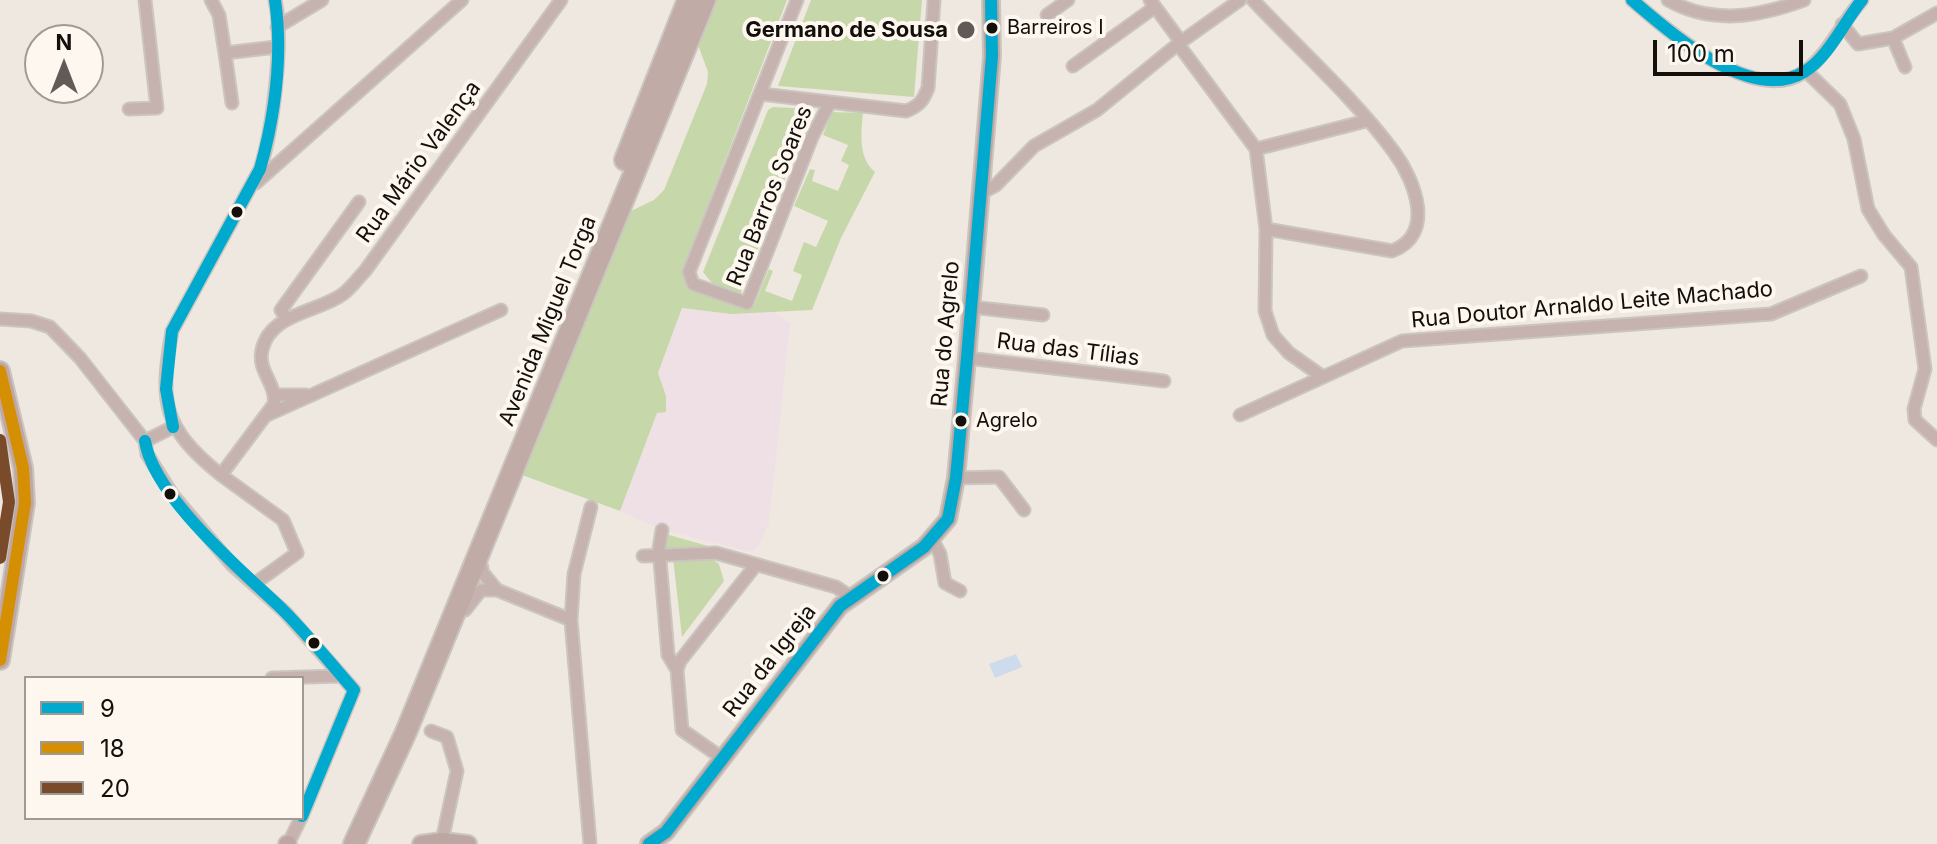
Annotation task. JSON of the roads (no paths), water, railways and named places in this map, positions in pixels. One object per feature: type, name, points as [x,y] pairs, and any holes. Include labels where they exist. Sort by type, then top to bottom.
[{"type":"highway","points":[[668,47],[678,0]]},
{"type":"highway","name":"Avenida Miguel Torga","points":[[432,656],[688,0]]},
{"type":"highway","name":"Avenida Miguel Torga","points":[[432,656],[478,554],[705,0]]},
{"type":"highway","points":[[338,844],[432,656]]},
{"type":"highway","points":[[354,844],[432,656]]},
{"type":"main road","points":[[0,371],[23,468],[25,503],[0,660]]},
{"type":"street","points":[[129,109],[157,108],[145,0]]},
{"type":"street","points":[[211,0],[219,15],[232,103]]},
{"type":"street","points":[[254,584],[297,553],[283,520],[180,438],[173,427],[166,389],[172,331],[265,154],[276,47],[275,0]]},
{"type":"street","points":[[277,27],[322,0]]},
{"type":"street","points":[[248,190],[462,0]]},
{"type":"street","name":"Rua Mário Valença","points":[[275,395],[263,372],[261,353],[267,335],[287,319],[343,294],[365,271],[561,0]]},
{"type":"street","points":[[761,94],[797,0]]},
{"type":"street","name":"Rua Barros Soares","points":[[829,104],[812,137],[747,303],[693,284],[689,272],[761,94],[906,111],[924,101],[928,88],[934,0]]},
{"type":"street","name":"Rua do Agrelo","points":[[956,478],[992,42],[991,0]]},
{"type":"street","points":[[1047,15],[1068,0]]},
{"type":"street","points":[[981,186],[1002,177],[1034,146],[1097,110],[1179,43],[1240,0]]},
{"type":"street","points":[[1253,0],[1395,153],[1415,193],[1419,221],[1413,237],[1392,251],[1266,229]]},
{"type":"street","points":[[1632,0],[1699,53],[1742,74],[1777,81],[1806,71],[1862,0]]},
{"type":"street","points":[[1668,0],[1693,12],[1731,17],[1759,13],[1804,0]]},
{"type":"street","points":[[1073,66],[1152,3],[1256,149],[1266,229],[1265,311],[1273,335],[1289,353],[1323,377]]},
{"type":"street","points":[[1842,24],[1858,44],[1893,38],[1937,13]]},
{"type":"street","points":[[1893,38],[1905,67]]},
{"type":"street","points":[[225,53],[276,47]]},
{"type":"street","points":[[1806,71],[1840,104],[1854,139],[1868,209],[1884,235],[1911,267],[1925,369],[1914,409],[1915,420],[1937,440]]},
{"type":"street","points":[[1256,149],[1366,121]]},
{"type":"street","points":[[265,154],[285,159]]},
{"type":"street","name":"Rua Mário Valença","points":[[287,319],[281,310],[359,202]]},
{"type":"street","name":"Rua Doutor Arnaldo Leite Machado","points":[[1240,415],[1402,341],[1771,314],[1861,276]]},
{"type":"street","points":[[971,307],[1043,315]]},
{"type":"street","points":[[264,417],[501,310]]},
{"type":"street","points":[[0,319],[31,321],[50,327],[80,358],[145,441],[147,454],[162,482],[232,565],[285,612],[354,690],[308,787],[304,807]]},
{"type":"street","name":"Rua das Tílias","points":[[967,358],[1164,381]]},
{"type":"street","points":[[222,472],[264,417],[275,395],[317,395]]},
{"type":"street","points":[[145,441],[173,427]]},
{"type":"street","points":[[956,478],[999,477],[1024,510]]},
{"type":"street","name":"Rua da Igreja","points":[[649,844],[666,832],[823,626],[851,597],[932,539],[948,519],[956,478]]},
{"type":"street","points":[[590,844],[571,620],[574,574],[591,507]]},
{"type":"street","points":[[662,530],[659,554],[668,655],[677,670],[682,730],[722,758]]},
{"type":"street","points":[[932,539],[940,554],[945,583],[960,591]]},
{"type":"street","points":[[643,556],[716,553],[836,587],[851,597]]},
{"type":"street","points":[[478,554],[483,573],[497,590]]},
{"type":"street","points":[[677,670],[755,566]]},
{"type":"street","points":[[432,656],[453,637],[475,594],[481,590],[497,590],[571,620]]},
{"type":"street","points":[[304,677],[341,676]]},
{"type":"street","points":[[431,731],[447,737],[457,771],[442,841]]},
{"type":"street","points":[[287,844],[300,820]]},
{"type":"street","points":[[421,844],[442,841],[468,844]]},
{"type":"water","points":[[1016,654],[1022,667],[995,678],[989,664]]},
{"type":"place","name":"Barreiros I","points":[[992,28]]},
{"type":"place","name":"Germano de Sousa","points":[[966,30]]},
{"type":"place","name":"Agrelo","points":[[961,421]]}]
